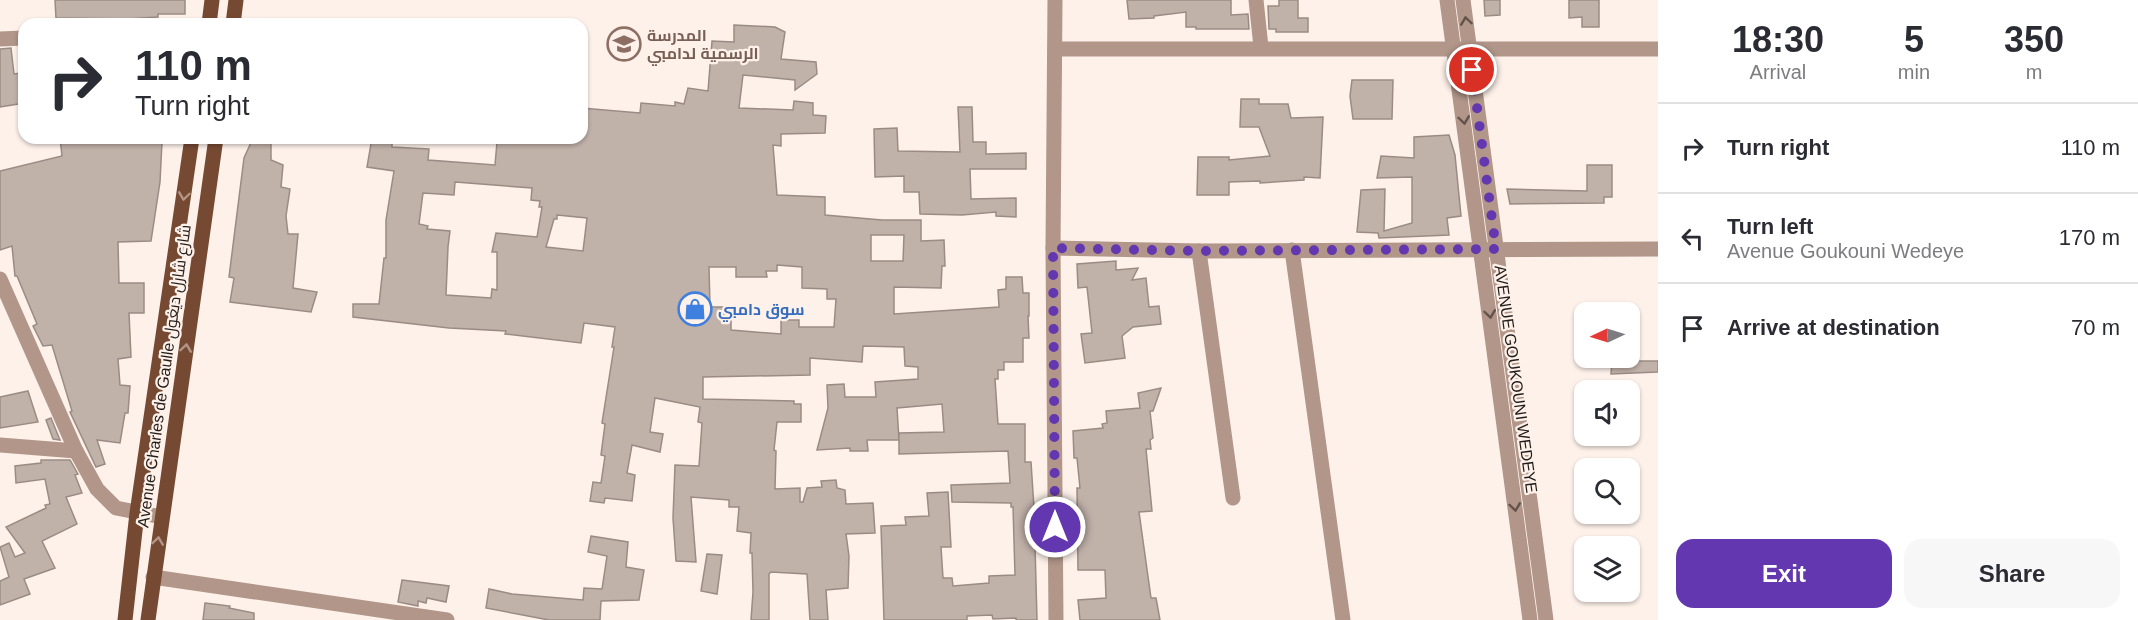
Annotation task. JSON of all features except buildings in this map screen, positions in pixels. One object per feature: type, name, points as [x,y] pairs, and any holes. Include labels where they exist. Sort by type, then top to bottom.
[{"type":"main road","points":[[210,18],[212,0]]},
{"type":"main road","points":[[233,18],[236,0]]},
{"type":"main road","name":"Avenue Charles de Gaulle شارع شارل ديغول","points":[[125,620],[137,513],[191,144]]},
{"type":"main road","name":"Avenue Charles de Gaulle شارع شارل ديغول","points":[[148,620],[215,144]]},
{"type":"main road","points":[[180,221],[204,225]]},
{"type":"street","points":[[1055,0],[1053,248],[1056,620]]},
{"type":"street","points":[[1256,0],[1262,47]]},
{"type":"street","name":"AVENUE GOUKOUNI WEDEYE","points":[[1447,0],[1461,48],[1489,249],[1546,620]]},
{"type":"street","name":"AVENUE GOUKOUNI WEDEYE","points":[[1461,48],[1463,0]]},
{"type":"street","points":[[0,39],[18,38]]},
{"type":"street","points":[[1055,49],[1262,47],[1658,49]]},
{"type":"street","points":[[1053,248],[1198,251],[1658,249]]},
{"type":"street","name":"AVENUE GOUKOUNI WEDEYE","points":[[1489,249],[1530,620]]},
{"type":"street","points":[[1292,250],[1342,620]]},
{"type":"street","points":[[1198,251],[1233,498]]},
{"type":"street","points":[[0,279],[76,451],[97,489],[116,508],[162,517]]},
{"type":"street","points":[[0,445],[76,451]]},
{"type":"street","points":[[153,577],[437,619]]},
{"type":"place","name":"المدرسة الرسمية لدامبي","points":[[624,44]]},
{"type":"place","name":"سوق دامبي","points":[[695,309]]},
{"type":"route","points":[[1055,527],[1053,248],[1198,251],[1496,249],[1472,70]]}]
